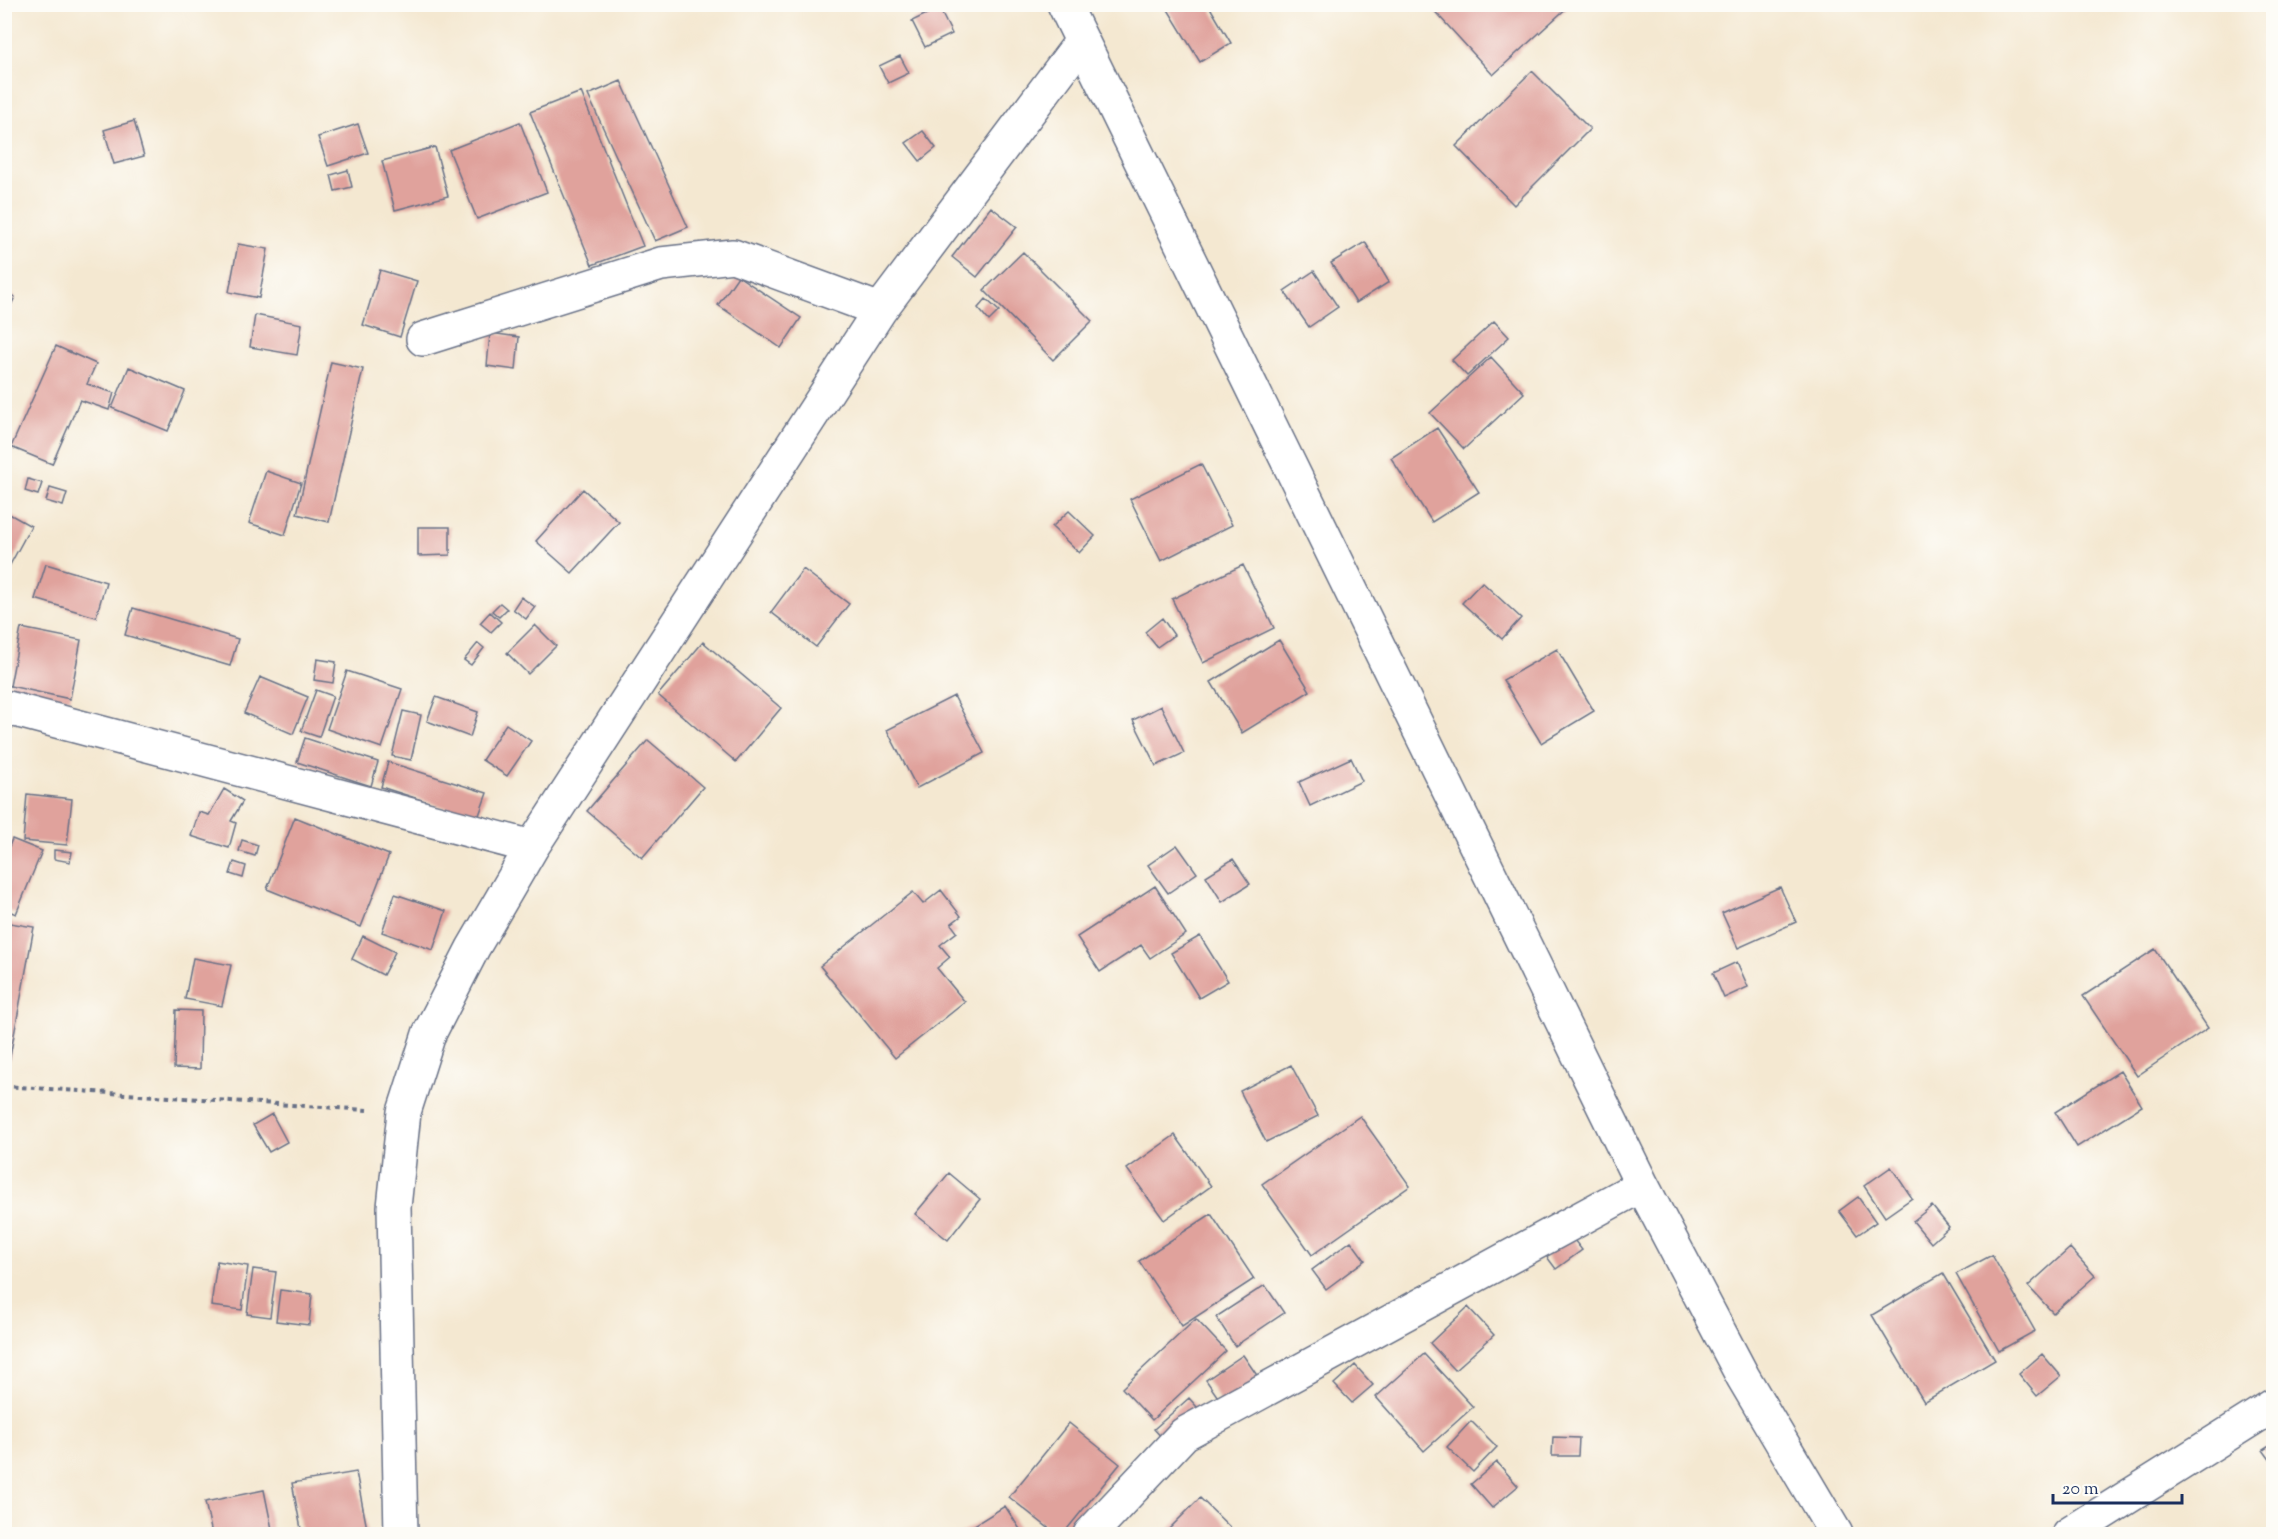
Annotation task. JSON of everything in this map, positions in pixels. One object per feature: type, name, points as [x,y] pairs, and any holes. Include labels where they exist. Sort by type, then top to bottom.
[{"type":"street","points":[[1064,4],[1642,1185],[1743,1377],[1836,1534]]},
{"type":"street","points":[[401,1534],[394,1206],[404,1112],[429,1034],[473,948],[532,848],[880,310],[1082,41]]},
{"type":"street","points":[[423,339],[660,264],[733,256],[880,310]]},
{"type":"street","points":[[4,707],[532,848]]},
{"type":"street","points":[[1090,1534],[1184,1434],[1642,1185]]},
{"type":"street","points":[[2069,1534],[2274,1405]]},
{"type":"path","points":[[4,1086],[404,1112]]},
{"type":"building","points":[[1173,4],[1208,4],[1231,43],[1200,62],[1167,8]]},
{"type":"building","points":[[1428,4],[1571,4],[1493,75]]},
{"type":"building","points":[[939,8],[952,34],[925,47],[912,21]]},
{"type":"building","points":[[900,56],[909,73],[888,83],[879,66]]},
{"type":"building","points":[[1532,71],[1590,129],[1514,205],[1456,146]]},
{"type":"building","points":[[621,81],[688,227],[655,241],[588,95]]},
{"type":"building","points":[[581,92],[643,246],[592,265],[530,112]]},
{"type":"building","points":[[134,121],[144,156],[114,164],[104,130]]},
{"type":"building","points":[[520,122],[547,192],[477,219],[449,150]]},
{"type":"building","points":[[358,124],[368,153],[328,166],[318,137]]},
{"type":"building","points":[[923,131],[936,148],[920,161],[906,143]]},
{"type":"building","points":[[435,147],[448,196],[395,210],[382,161]]},
{"type":"building","points":[[348,170],[352,187],[335,191],[331,175]]},
{"type":"building","points":[[991,207],[1017,227],[977,277],[952,257]]},
{"type":"building","points":[[1365,242],[1389,282],[1356,303],[1331,263]]},
{"type":"building","points":[[238,244],[268,249],[259,298],[229,292]]},
{"type":"building","points":[[1023,252],[1092,321],[1053,360],[984,290]]},
{"type":"building","points":[[380,270],[417,281],[400,337],[363,325]]},
{"type":"building","points":[[1314,271],[1338,307],[1309,327],[1284,291]]},
{"type":"building","points":[[738,276],[801,318],[781,348],[718,305]]},
{"type":"building","points":[[4,292],[15,297],[4,319]]},
{"type":"building","points":[[986,299],[999,311],[989,321],[978,308]]},
{"type":"building","points":[[255,315],[302,324],[297,355],[250,347]]},
{"type":"building","points":[[1494,321],[1509,337],[1467,376],[1452,360]]},
{"type":"building","points":[[490,333],[519,337],[516,370],[487,366]]},
{"type":"building","points":[[56,346],[96,364],[87,384],[114,393],[109,410],[80,400],[52,464],[11,447]]},
{"type":"building","points":[[1491,357],[1524,393],[1464,449],[1430,413]]},
{"type":"building","points":[[331,362],[363,369],[329,522],[297,514]]},
{"type":"building","points":[[129,367],[185,391],[168,431],[112,408]]},
{"type":"building","points":[[1437,428],[1479,492],[1432,522],[1391,458]]},
{"type":"building","points":[[1201,464],[1232,525],[1161,561],[1130,499]]},
{"type":"building","points":[[266,471],[301,483],[285,535],[249,523]]},
{"type":"building","points":[[28,479],[42,483],[38,495],[25,491]]},
{"type":"building","points":[[50,488],[67,493],[63,506],[46,501]]},
{"type":"building","points":[[583,489],[619,522],[572,573],[536,541]]},
{"type":"building","points":[[4,511],[31,526],[4,576]]},
{"type":"building","points":[[1069,511],[1095,536],[1079,553],[1052,527]]},
{"type":"building","points":[[418,527],[450,527],[450,555],[418,556]]},
{"type":"building","points":[[46,564],[106,582],[96,617],[35,599]]},
{"type":"building","points":[[1243,565],[1274,628],[1203,663],[1172,599]]},
{"type":"building","points":[[803,569],[849,604],[816,647],[771,612]]},
{"type":"building","points":[[1482,582],[1521,618],[1502,639],[1462,603]]},
{"type":"building","points":[[521,597],[535,607],[526,619],[513,609]]},
{"type":"building","points":[[500,603],[507,609],[499,617],[492,611]]},
{"type":"building","points":[[133,608],[238,639],[230,666],[125,635]]},
{"type":"building","points":[[490,612],[501,622],[491,632],[480,623]]},
{"type":"building","points":[[1162,618],[1174,635],[1157,647],[1145,632]]},
{"type":"building","points":[[535,625],[556,646],[528,674],[507,653]]},
{"type":"building","points":[[21,628],[81,640],[70,699],[10,686]]},
{"type":"building","points":[[1279,640],[1310,691],[1242,733],[1211,682]]},
{"type":"building","points":[[703,642],[781,708],[736,762],[658,695]]},
{"type":"building","points":[[478,643],[484,648],[471,665],[464,660]]},
{"type":"building","points":[[1557,649],[1594,711],[1541,743],[1503,680]]},
{"type":"building","points":[[317,659],[336,662],[333,683],[314,680]]},
{"type":"building","points":[[347,671],[402,689],[382,748],[327,729]]},
{"type":"building","points":[[260,677],[308,697],[293,734],[244,713]]},
{"type":"building","points":[[316,690],[333,696],[319,737],[301,731]]},
{"type":"building","points":[[954,696],[984,753],[917,788],[887,730]]},
{"type":"building","points":[[436,697],[478,712],[470,737],[427,721]]},
{"type":"building","points":[[1161,706],[1184,753],[1156,766],[1133,720]]},
{"type":"building","points":[[403,711],[421,715],[411,760],[392,756]]},
{"type":"building","points":[[506,724],[531,741],[507,776],[482,760]]},
{"type":"building","points":[[305,738],[378,762],[371,786],[297,762]]},
{"type":"building","points":[[648,740],[703,787],[642,858],[587,811]]},
{"type":"building","points":[[1351,758],[1362,781],[1310,806],[1299,782]]},
{"type":"building","points":[[388,762],[487,793],[478,818],[381,787]]},
{"type":"building","points":[[224,789],[243,801],[231,821],[236,823],[229,848],[191,836],[199,812],[209,815]]},
{"type":"building","points":[[27,794],[72,799],[67,845],[23,841]]},
{"type":"building","points":[[295,817],[389,855],[361,927],[267,889]]},
{"type":"building","points":[[12,839],[42,851],[16,914],[4,909],[4,859]]},
{"type":"building","points":[[242,840],[258,845],[255,856],[239,851]]},
{"type":"building","points":[[1177,845],[1197,873],[1168,893],[1148,865]]},
{"type":"building","points":[[54,850],[72,852],[70,862],[54,859]]},
{"type":"building","points":[[1233,859],[1250,884],[1222,902],[1206,876]]},
{"type":"building","points":[[234,862],[246,866],[243,878],[230,874]]},
{"type":"building","points":[[1155,886],[1186,934],[1150,958],[1141,945],[1100,972],[1077,937]]},
{"type":"building","points":[[1780,887],[1796,922],[1738,948],[1722,913]]},
{"type":"building","points":[[941,890],[961,916],[951,924],[957,932],[940,945],[950,957],[937,968],[965,1002],[895,1058],[820,966],[913,892],[923,904]]},
{"type":"building","points":[[395,894],[446,911],[433,950],[382,932]]},
{"type":"building","points":[[4,922],[34,927],[9,1062],[4,1062]]},
{"type":"building","points":[[363,936],[395,952],[383,975],[352,959]]},
{"type":"building","points":[[1200,936],[1228,981],[1199,998],[1171,953]]},
{"type":"building","points":[[2155,949],[2208,1028],[2137,1076],[2083,996]]},
{"type":"building","points":[[193,958],[231,965],[222,1006],[185,999]]},
{"type":"building","points":[[1737,962],[1748,987],[1724,998],[1713,973]]},
{"type":"building","points":[[176,1010],[201,1011],[200,1069],[174,1068]]},
{"type":"building","points":[[1291,1065],[1318,1116],[1266,1142],[1240,1091]]},
{"type":"building","points":[[2120,1071],[2142,1106],[2077,1147],[2055,1112]]},
{"type":"building","points":[[272,1114],[287,1142],[269,1152],[253,1125]]},
{"type":"building","points":[[1360,1116],[1410,1186],[1312,1255],[1262,1184]]},
{"type":"building","points":[[1175,1135],[1211,1186],[1164,1220],[1127,1169]]},
{"type":"building","points":[[1891,1167],[1912,1198],[1885,1217],[1864,1186]]},
{"type":"building","points":[[949,1173],[980,1199],[948,1240],[915,1214]]},
{"type":"building","points":[[1858,1197],[1876,1222],[1857,1235],[1839,1211]]},
{"type":"building","points":[[1932,1206],[1949,1227],[1931,1243],[1913,1221]]},
{"type":"building","points":[[1211,1214],[1254,1279],[1182,1326],[1139,1261]]},
{"type":"building","points":[[1563,1226],[1582,1250],[1556,1269],[1538,1245]]},
{"type":"building","points":[[1351,1241],[1365,1260],[1326,1289],[1312,1270]]},
{"type":"building","points":[[2070,1248],[2095,1276],[2053,1313],[2028,1286]]},
{"type":"building","points":[[1992,1255],[2035,1331],[1999,1351],[1956,1274]]},
{"type":"building","points":[[217,1261],[248,1266],[242,1310],[211,1306]]},
{"type":"building","points":[[253,1269],[276,1272],[270,1317],[247,1314]]},
{"type":"building","points":[[1943,1273],[1995,1360],[1924,1402],[1872,1315]]},
{"type":"building","points":[[1265,1285],[1284,1313],[1235,1346],[1216,1317]]},
{"type":"building","points":[[280,1290],[312,1294],[309,1325],[276,1321]]},
{"type":"building","points":[[1468,1307],[1494,1335],[1455,1370],[1430,1343]]},
{"type":"building","points":[[1196,1319],[1226,1351],[1152,1420],[1122,1388]]},
{"type":"building","points":[[1424,1354],[1473,1407],[1424,1451],[1376,1397]]},
{"type":"building","points":[[2042,1354],[2061,1376],[2037,1396],[2019,1374]]},
{"type":"building","points":[[1243,1355],[1265,1387],[1228,1412],[1206,1380]]},
{"type":"building","points":[[1355,1365],[1373,1385],[1352,1403],[1334,1384]]},
{"type":"building","points":[[1189,1398],[1212,1424],[1178,1455],[1154,1429]]},
{"type":"building","points":[[1471,1421],[1497,1447],[1473,1472],[1447,1447]]},
{"type":"building","points":[[1069,1423],[1120,1464],[1063,1534],[1056,1534],[1009,1497]]},
{"type":"building","points":[[1553,1437],[1579,1438],[1578,1456],[1552,1456]]},
{"type":"building","points":[[2274,1443],[2274,1465],[2263,1450]]},
{"type":"building","points":[[1497,1462],[1518,1486],[1492,1508],[1471,1484]]},
{"type":"building","points":[[356,1472],[368,1534],[302,1534],[292,1483]]},
{"type":"building","points":[[264,1490],[273,1534],[212,1534],[205,1502]]},
{"type":"building","points":[[1200,1498],[1237,1534],[1164,1534]]},
{"type":"building","points":[[1005,1506],[1023,1534],[960,1534]]}]
